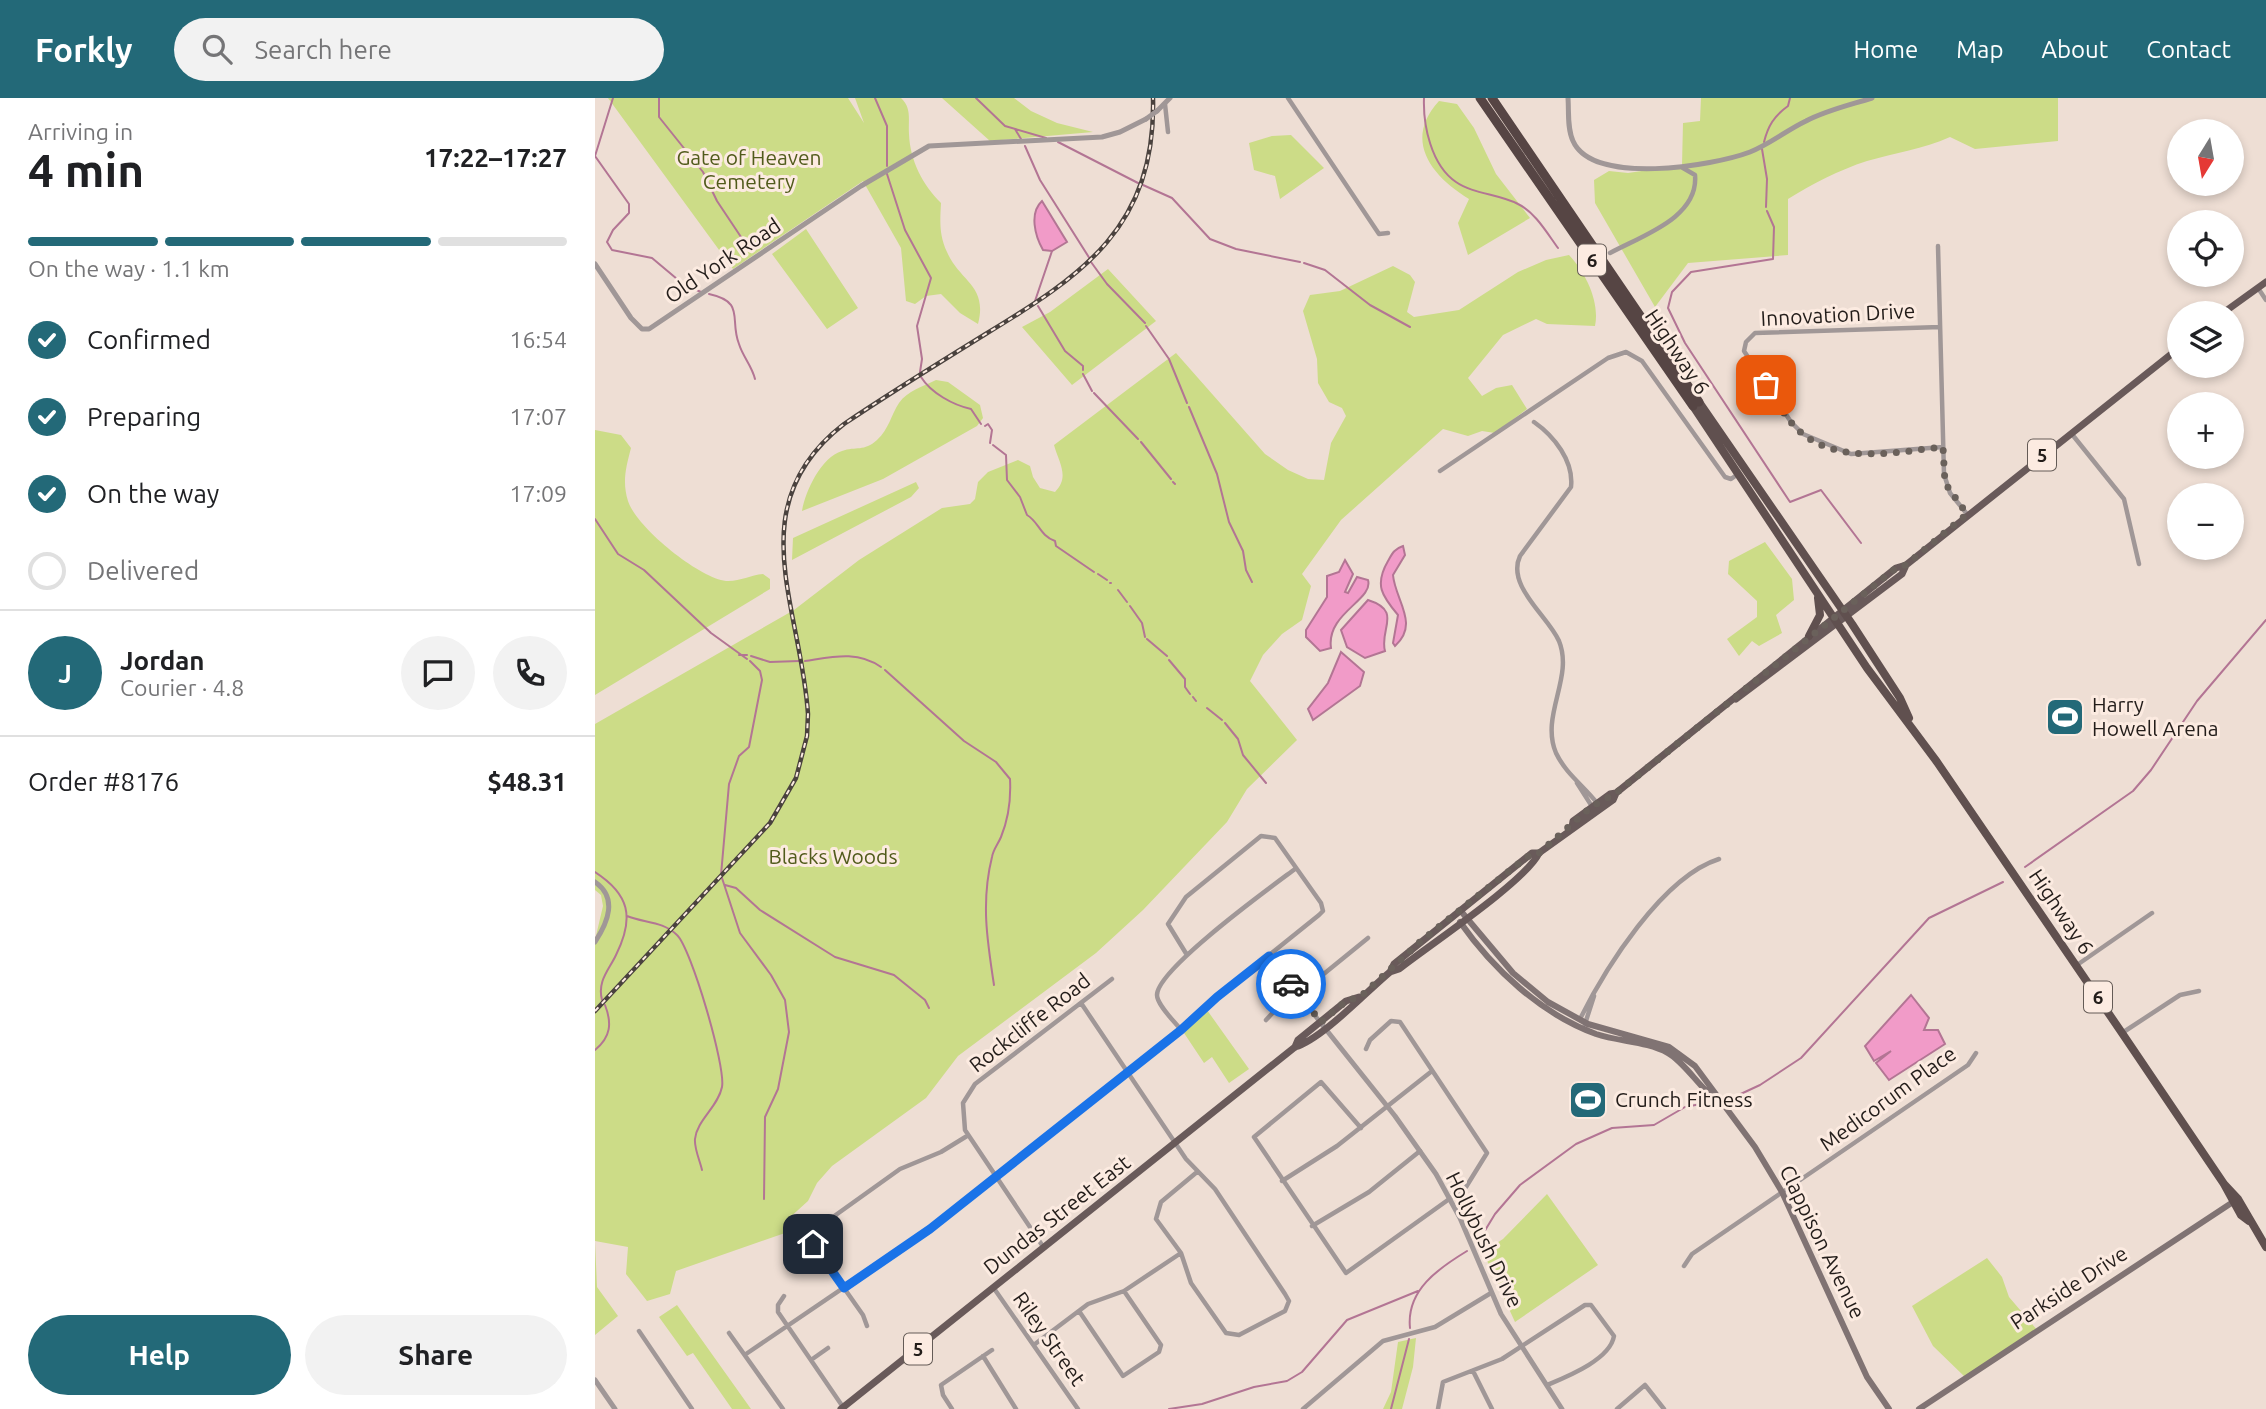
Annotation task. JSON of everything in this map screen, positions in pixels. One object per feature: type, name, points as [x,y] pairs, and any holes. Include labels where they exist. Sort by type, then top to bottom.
[{"type":"highway","name":"Highway 6","points":[[1480,98],[1696,404]]},
{"type":"highway","name":"Highway 6","points":[[1492,98],[1744,477],[1835,621],[1915,730],[2266,1247]]},
{"type":"highway","name":"Highway 6","points":[[1744,477],[1845,613],[1900,698],[1915,730]]},
{"type":"highway","points":[[1809,636],[1820,615],[1817,592]]},
{"type":"main road","points":[[2239,301],[2266,282]]},
{"type":"main road","name":"5","points":[[1835,621],[1896,568],[1906,565],[2167,357]]},
{"type":"main road","name":"Dundas Street East","points":[[1733,701],[1741,691],[1809,636],[1835,621]]},
{"type":"main road","name":"Dundas Street East","points":[[842,1408],[1176,1143],[1294,1047],[1298,1040],[1323,1025],[1346,1001],[1360,997],[1390,972],[1399,969],[1535,861],[1539,853],[1572,827],[1578,826],[1597,808],[1613,800],[1616,793],[1835,621]]},
{"type":"main road","name":"Dundas Street East","points":[[1390,972],[1394,964],[1457,912],[1532,853],[1539,853]]},
{"type":"main road","name":"Clappison Avenue","points":[[1457,912],[1516,985],[1542,1005],[1581,1024],[1671,1051],[1700,1078],[1709,1095],[1714,1097],[1755,1147],[1782,1192],[1867,1377],[1889,1409]]},
{"type":"main road","name":"Parkside Drive","points":[[1919,1409],[2235,1201]]},
{"type":"street","points":[[1288,98],[1379,234],[1388,233]]},
{"type":"street","points":[[1568,98],[1573,142],[1591,157],[1618,168],[1679,167],[1750,152],[1811,118],[1872,98]]},
{"type":"street","name":"Old York Road","points":[[595,264],[631,318],[642,329],[649,329],[861,186],[929,146],[1102,137],[1146,119],[1167,101]]},
{"type":"street","name":"Old York Road","points":[[1167,101],[1168,132]]},
{"type":"street","points":[[1611,253],[1683,210],[1696,188],[1695,175],[1688,169],[1679,167]]},
{"type":"street","points":[[1938,246],[1945,483],[1967,514]]},
{"type":"street","points":[[2257,287],[2266,300]]},
{"type":"street","name":"Innovation Drive","points":[[1940,327],[1755,333],[1746,342],[1744,351],[1791,422],[1803,434],[1851,454],[1943,447]]},
{"type":"street","points":[[1440,471],[1608,358],[1626,352],[1642,361],[1725,477],[1744,477]]},
{"type":"street","points":[[1534,422],[1545,430],[1569,464],[1571,487],[1520,556],[1516,568],[1526,593],[1560,644],[1563,665],[1551,721],[1557,754],[1597,808]]},
{"type":"street","points":[[2071,433],[2124,499],[2139,564]]},
{"type":"street","points":[[746,1354],[930,1229],[1181,1030],[1217,997],[1323,911],[1321,903],[1275,838],[1261,836],[1186,897],[1170,919],[1170,930],[1187,955]]},
{"type":"street","points":[[1581,1024],[1594,995],[1621,949],[1652,910],[1689,877],[1719,859]]},
{"type":"street","points":[[1181,1030],[1157,995],[1187,955],[1295,869]]},
{"type":"street","points":[[595,882],[607,894],[609,908],[595,942]]},
{"type":"street","points":[[2076,966],[2152,913]]},
{"type":"street","points":[[1266,1020],[1295,989],[1320,977],[1368,937]]},
{"type":"street","points":[[1269,956],[1323,1025]]},
{"type":"street","name":"Rockcliffe Road","points":[[967,1136],[963,1103],[975,1084],[1112,979]]},
{"type":"street","points":[[2122,1033],[2181,995],[2199,990]]},
{"type":"street","points":[[1081,1003],[1176,1143],[1197,1171],[1216,1189],[1285,1293],[1289,1306],[1279,1317],[1239,1335],[1226,1333],[1191,1283],[1181,1253],[1156,1219],[1156,1211],[1161,1202],[1197,1171]]},
{"type":"street","points":[[1361,1128],[1327,1086],[1319,1082],[1255,1134],[1256,1141],[1282,1181],[1346,1273],[1451,1199],[1469,1183],[1487,1153],[1397,1020],[1391,1021],[1370,1041],[1366,1049]]},
{"type":"street","name":"Hollybush Drive","points":[[1323,1025],[1387,1106],[1451,1199],[1491,1293],[1562,1409]]},
{"type":"street","name":"Medicorum Place","points":[[1684,1266],[1692,1254],[1968,1065],[1976,1053]]},
{"type":"street","points":[[1282,1181],[1361,1128],[1432,1071]]},
{"type":"street","points":[[867,1326],[813,1244],[813,1232],[900,1169],[941,1152],[967,1136],[1044,1248]]},
{"type":"street","points":[[1312,1226],[1369,1192],[1420,1151]]},
{"type":"street","points":[[1035,1344],[1088,1304],[1124,1291],[1181,1253]]},
{"type":"street","name":"Riley Street","points":[[993,1287],[1077,1407]]},
{"type":"street","points":[[1079,1311],[1123,1376],[1159,1352],[1161,1345],[1124,1291]]},
{"type":"street","points":[[1303,1409],[1310,1408],[1383,1341],[1439,1325],[1491,1293]]},
{"type":"street","points":[[784,1296],[778,1310],[842,1408]]},
{"type":"street","points":[[1438,1409],[1441,1383],[1473,1371],[1522,1346],[1588,1304],[1594,1308],[1614,1336],[1612,1343],[1584,1368],[1547,1385]]},
{"type":"street","points":[[639,1331],[692,1409]]},
{"type":"street","points":[[730,1333],[783,1409]]},
{"type":"street","points":[[811,1360],[828,1348]]},
{"type":"street","points":[[952,1409],[943,1395],[941,1385],[992,1350]]},
{"type":"street","points":[[983,1356],[1016,1409]]},
{"type":"street","points":[[1473,1371],[1492,1409]]},
{"type":"street","points":[[595,1380],[615,1409]]},
{"type":"street","points":[[1617,1409],[1643,1385],[1649,1387],[1664,1409]]},
{"type":"street","points":[[1070,1409],[1077,1407]]},
{"type":"green space","name":"Gate of Heaven Cemetery","points":[[608,98],[848,98],[864,123],[855,98],[901,98],[908,110],[910,144],[915,163],[923,180],[941,203],[944,246],[952,262],[976,292],[980,311],[978,324],[960,313],[941,294],[926,296],[915,304],[906,301],[901,248],[863,181],[733,269]]},
{"type":"green space","points":[[942,98],[1014,98],[1031,111],[1057,123],[1093,132],[990,141]]},
{"type":"green space","points":[[1701,98],[2058,98],[2058,141],[1975,149],[1950,137],[1846,169],[1788,199],[1788,255],[1688,263],[1655,307],[1595,203],[1594,180],[1609,171],[1628,173],[1682,165],[1683,123],[1700,121]]},
{"type":"green space","points":[[1439,101],[1457,104],[1474,128],[1496,174],[1530,218],[1468,255],[1458,223],[1469,199],[1455,190],[1433,168],[1423,143],[1423,130],[1428,115]]},
{"type":"green space","points":[[1291,135],[1324,168],[1280,199],[1275,176],[1254,170],[1249,143],[1272,136]]},
{"type":"green space","points":[[806,229],[858,308],[827,329],[772,254]]},
{"type":"green space","name":"Blacks Woods","points":[[1569,255],[1590,288],[1595,307],[1595,326],[1547,324],[1536,319],[1503,335],[1468,378],[1482,396],[1496,388],[1512,385],[1527,409],[1495,433],[1482,431],[1468,436],[1443,429],[1341,520],[1302,574],[1311,586],[1302,620],[1282,634],[1263,655],[1250,681],[1297,740],[1247,789],[1227,822],[1143,910],[1096,953],[958,1056],[926,1098],[832,1166],[817,1183],[808,1201],[787,1220],[785,1233],[676,1271],[670,1294],[647,1301],[626,1274],[628,1247],[595,1241],[595,940],[603,906],[601,895],[595,890],[595,724],[794,610],[859,560],[942,508],[970,504],[975,499],[978,482],[988,472],[1018,460],[1030,466],[1040,488],[1055,492],[1063,475],[1054,445],[1176,353],[1265,454],[1288,470],[1308,479],[1324,480],[1331,443],[1346,416],[1342,408],[1329,402],[1318,383],[1317,359],[1303,311],[1310,295],[1340,291],[1393,266],[1410,275],[1415,282],[1407,312],[1414,317],[1459,310],[1518,272],[1546,260]]},
{"type":"green space","points":[[1108,269],[1156,321],[1072,385],[1022,327],[1050,312]]},
{"type":"green space","points":[[936,380],[948,382],[980,405],[983,418],[977,426],[883,479],[802,511],[810,485],[827,460],[842,451],[872,444],[884,431],[906,395]]},
{"type":"green space","points":[[595,430],[621,435],[631,448],[626,468],[626,494],[633,512],[655,537],[685,561],[714,578],[731,581],[763,574],[770,579],[770,589],[595,695]]},
{"type":"green space","points":[[916,482],[919,488],[911,497],[792,560],[793,538]]},
{"type":"green space","points":[[1765,542],[1792,579],[1794,600],[1776,615],[1782,633],[1759,646],[1752,641],[1739,656],[1727,639],[1757,617],[1757,601],[1728,574],[1729,561]]},
{"type":"green space","points":[[1207,1010],[1249,1069],[1229,1083],[1212,1057],[1204,1063],[1184,1033]]},
{"type":"green space","points":[[1547,1194],[1598,1265],[1515,1322],[1483,1252],[1503,1239]]},
{"type":"green space","points":[[595,1241],[597,1287],[618,1316],[595,1335]]},
{"type":"green space","points":[[1987,1258],[2002,1277],[2009,1297],[2038,1331],[1965,1377],[1933,1346],[1912,1306]]},
{"type":"green space","points":[[677,1305],[751,1409],[732,1409],[693,1353],[687,1356],[659,1317]]},
{"type":"green space","points":[[1416,1338],[1413,1367],[1402,1409],[1383,1409],[1391,1392],[1398,1342]]},
{"type":"shaded area","points":[[1042,201],[1067,242],[1052,251],[1043,250],[1036,232],[1034,218]]},
{"type":"shaded area","points":[[1403,546],[1405,555],[1393,575],[1406,620],[1406,629],[1395,646],[1393,643],[1398,615],[1384,596],[1381,577],[1395,550]]},
{"type":"shaded area","points":[[1345,560],[1353,574],[1345,592],[1348,593],[1357,577],[1368,580],[1368,587],[1336,625],[1331,636],[1331,648],[1320,651],[1306,637],[1306,630],[1327,597],[1327,576],[1339,572]]},
{"type":"shaded area","points":[[1368,600],[1379,604],[1385,610],[1387,621],[1385,651],[1365,658],[1347,647],[1341,630]]},
{"type":"shaded area","points":[[1341,652],[1364,672],[1360,686],[1313,720],[1308,709],[1328,683]]},
{"type":"shaded area","points":[[1911,995],[1929,1018],[1924,1030],[1938,1030],[1945,1044],[1889,1080],[1876,1063],[1891,1051],[1874,1061],[1865,1046]]},
{"type":"waterway","points":[[613,98],[595,156],[629,204],[629,213],[613,230],[607,242],[612,250],[652,258],[683,284],[701,292]]},
{"type":"waterway","points":[[659,98],[659,117],[703,172],[717,201],[745,243]]},
{"type":"waterway","points":[[875,98],[887,126],[887,166]]},
{"type":"waterway","points":[[976,98],[1005,126],[1046,138]]},
{"type":"waterway","points":[[1424,98],[1430,144],[1447,175],[1463,186],[1511,201],[1524,208],[1540,223],[1558,248]]},
{"type":"waterway","points":[[1764,142],[1772,122],[1788,106],[1790,98]]},
{"type":"waterway","points":[[1015,129],[1021,139]]},
{"type":"waterway","points":[[1058,142],[1138,183]]},
{"type":"waterway","points":[[1025,146],[1040,180],[1090,259]]},
{"type":"waterway","points":[[1762,149],[1767,179],[1766,207]]},
{"type":"waterway","points":[[887,174],[905,230],[931,278],[917,326],[922,359],[920,372]]},
{"type":"waterway","points":[[1143,185],[1172,198],[1210,239],[1236,249],[1300,262]]},
{"type":"waterway","points":[[1767,211],[1774,227],[1773,259],[1691,272],[1672,292],[1668,308],[1685,343],[1790,502],[1821,490],[1861,543]]},
{"type":"waterway","points":[[1035,301],[1052,251]]},
{"type":"waterway","points":[[1091,262],[1107,284],[1145,323]]},
{"type":"waterway","points":[[1304,263],[1325,270],[1370,305],[1410,327]]},
{"type":"waterway","points":[[709,294],[721,297],[732,307],[736,335],[755,379]]},
{"type":"waterway","points":[[1038,306],[1065,351],[1083,366],[1083,370]]},
{"type":"waterway","points":[[1146,326],[1169,359],[1187,403]]},
{"type":"waterway","points":[[1083,374],[1092,391]]},
{"type":"waterway","points":[[921,377],[943,398],[971,409],[981,424]]},
{"type":"waterway","points":[[1094,393],[1138,439]]},
{"type":"waterway","points":[[1189,407],[1217,474],[1229,522],[1243,551],[1246,570],[1252,582]]},
{"type":"waterway","points":[[985,426],[988,424],[992,430],[990,443]]},
{"type":"waterway","points":[[1141,442],[1171,479]]},
{"type":"waterway","points":[[993,445],[1006,455],[1007,480],[1020,497],[1027,515],[1046,536],[1055,541],[1056,546],[1094,572]]},
{"type":"waterway","points":[[595,519],[618,554],[644,570],[711,633],[747,659]]},
{"type":"waterway","points":[[1098,574],[1107,580]]},
{"type":"waterway","points":[[1118,590],[1127,602]]},
{"type":"waterway","points":[[1130,606],[1142,623],[1145,637]]},
{"type":"waterway","points":[[2025,867],[2133,791],[2151,770],[2197,701],[2266,620]]},
{"type":"waterway","points":[[1147,639],[1167,656]]},
{"type":"waterway","points":[[739,655],[747,655]]},
{"type":"waterway","points":[[751,656],[770,662],[799,661]]},
{"type":"waterway","points":[[805,661],[854,657],[863,658],[881,667]]},
{"type":"waterway","points":[[1169,660],[1185,679],[1185,687],[1190,694]]},
{"type":"waterway","points":[[750,661],[760,671],[762,680],[749,747],[739,756],[729,784],[721,875],[740,933],[771,975],[785,1000],[789,1032],[778,1089],[765,1117],[764,1199]]},
{"type":"waterway","points":[[885,670],[964,741],[996,762],[1010,779],[1007,816],[993,854],[987,889],[987,936],[994,985]]},
{"type":"waterway","points":[[1193,697],[1196,701]]},
{"type":"waterway","points":[[1207,708],[1222,720]]},
{"type":"waterway","points":[[1225,723],[1238,739],[1243,755],[1266,783]]},
{"type":"waterway","points":[[595,872],[622,898],[627,918],[622,941],[602,981],[602,1000]]},
{"type":"waterway","points":[[1732,1098],[1760,1085],[1801,1058],[1929,918],[2003,882]]},
{"type":"waterway","points":[[725,885],[736,888],[760,910],[835,957],[894,975],[925,1000],[929,1008]]},
{"type":"waterway","points":[[627,916],[660,925],[677,935],[691,961],[706,1008],[719,1057],[722,1087],[703,1119],[695,1139],[702,1170]]},
{"type":"waterway","points":[[595,1050],[609,1029],[605,1005]]},
{"type":"waterway","points":[[1478,1242],[1495,1214],[1520,1185],[1576,1144],[1612,1128],[1654,1125],[1685,1107],[1706,1103]]},
{"type":"waterway","points":[[1410,1328],[1410,1314],[1419,1291],[1436,1273],[1467,1251]]},
{"type":"waterway","points":[[1169,1409],[1202,1404],[1254,1387],[1287,1381],[1302,1372],[1347,1320],[1418,1291]]},
{"type":"waterway","points":[[1391,1409],[1409,1339]]},
{"type":"railway","points":[[595,1011],[770,823],[796,778],[807,736],[808,714],[784,559],[785,523],[793,488],[812,455],[844,424],[1053,291],[1082,268],[1107,242],[1127,214],[1142,181],[1151,143],[1153,98]]},
{"type":"way so far","points":[[1291,984],[1321,1022],[1346,1001],[1360,997],[1390,972],[1394,964],[1460,910],[1532,853],[1539,853],[1572,827],[1573,821],[1591,807],[1616,793],[1733,701],[1741,691],[1809,636],[1896,568],[1906,565],[1967,514],[1945,483],[1943,447],[1865,454],[1840,451],[1797,429],[1766,385]]},
{"type":"place","name":"Harry Howell Arena","points":[[2065,717]]},
{"type":"place","name":"Crunch Fitness","points":[[1588,1100]]},
{"type":"route","points":[[813,1244],[844,1288],[930,1229],[1181,1030],[1269,956],[1291,984]]}]
